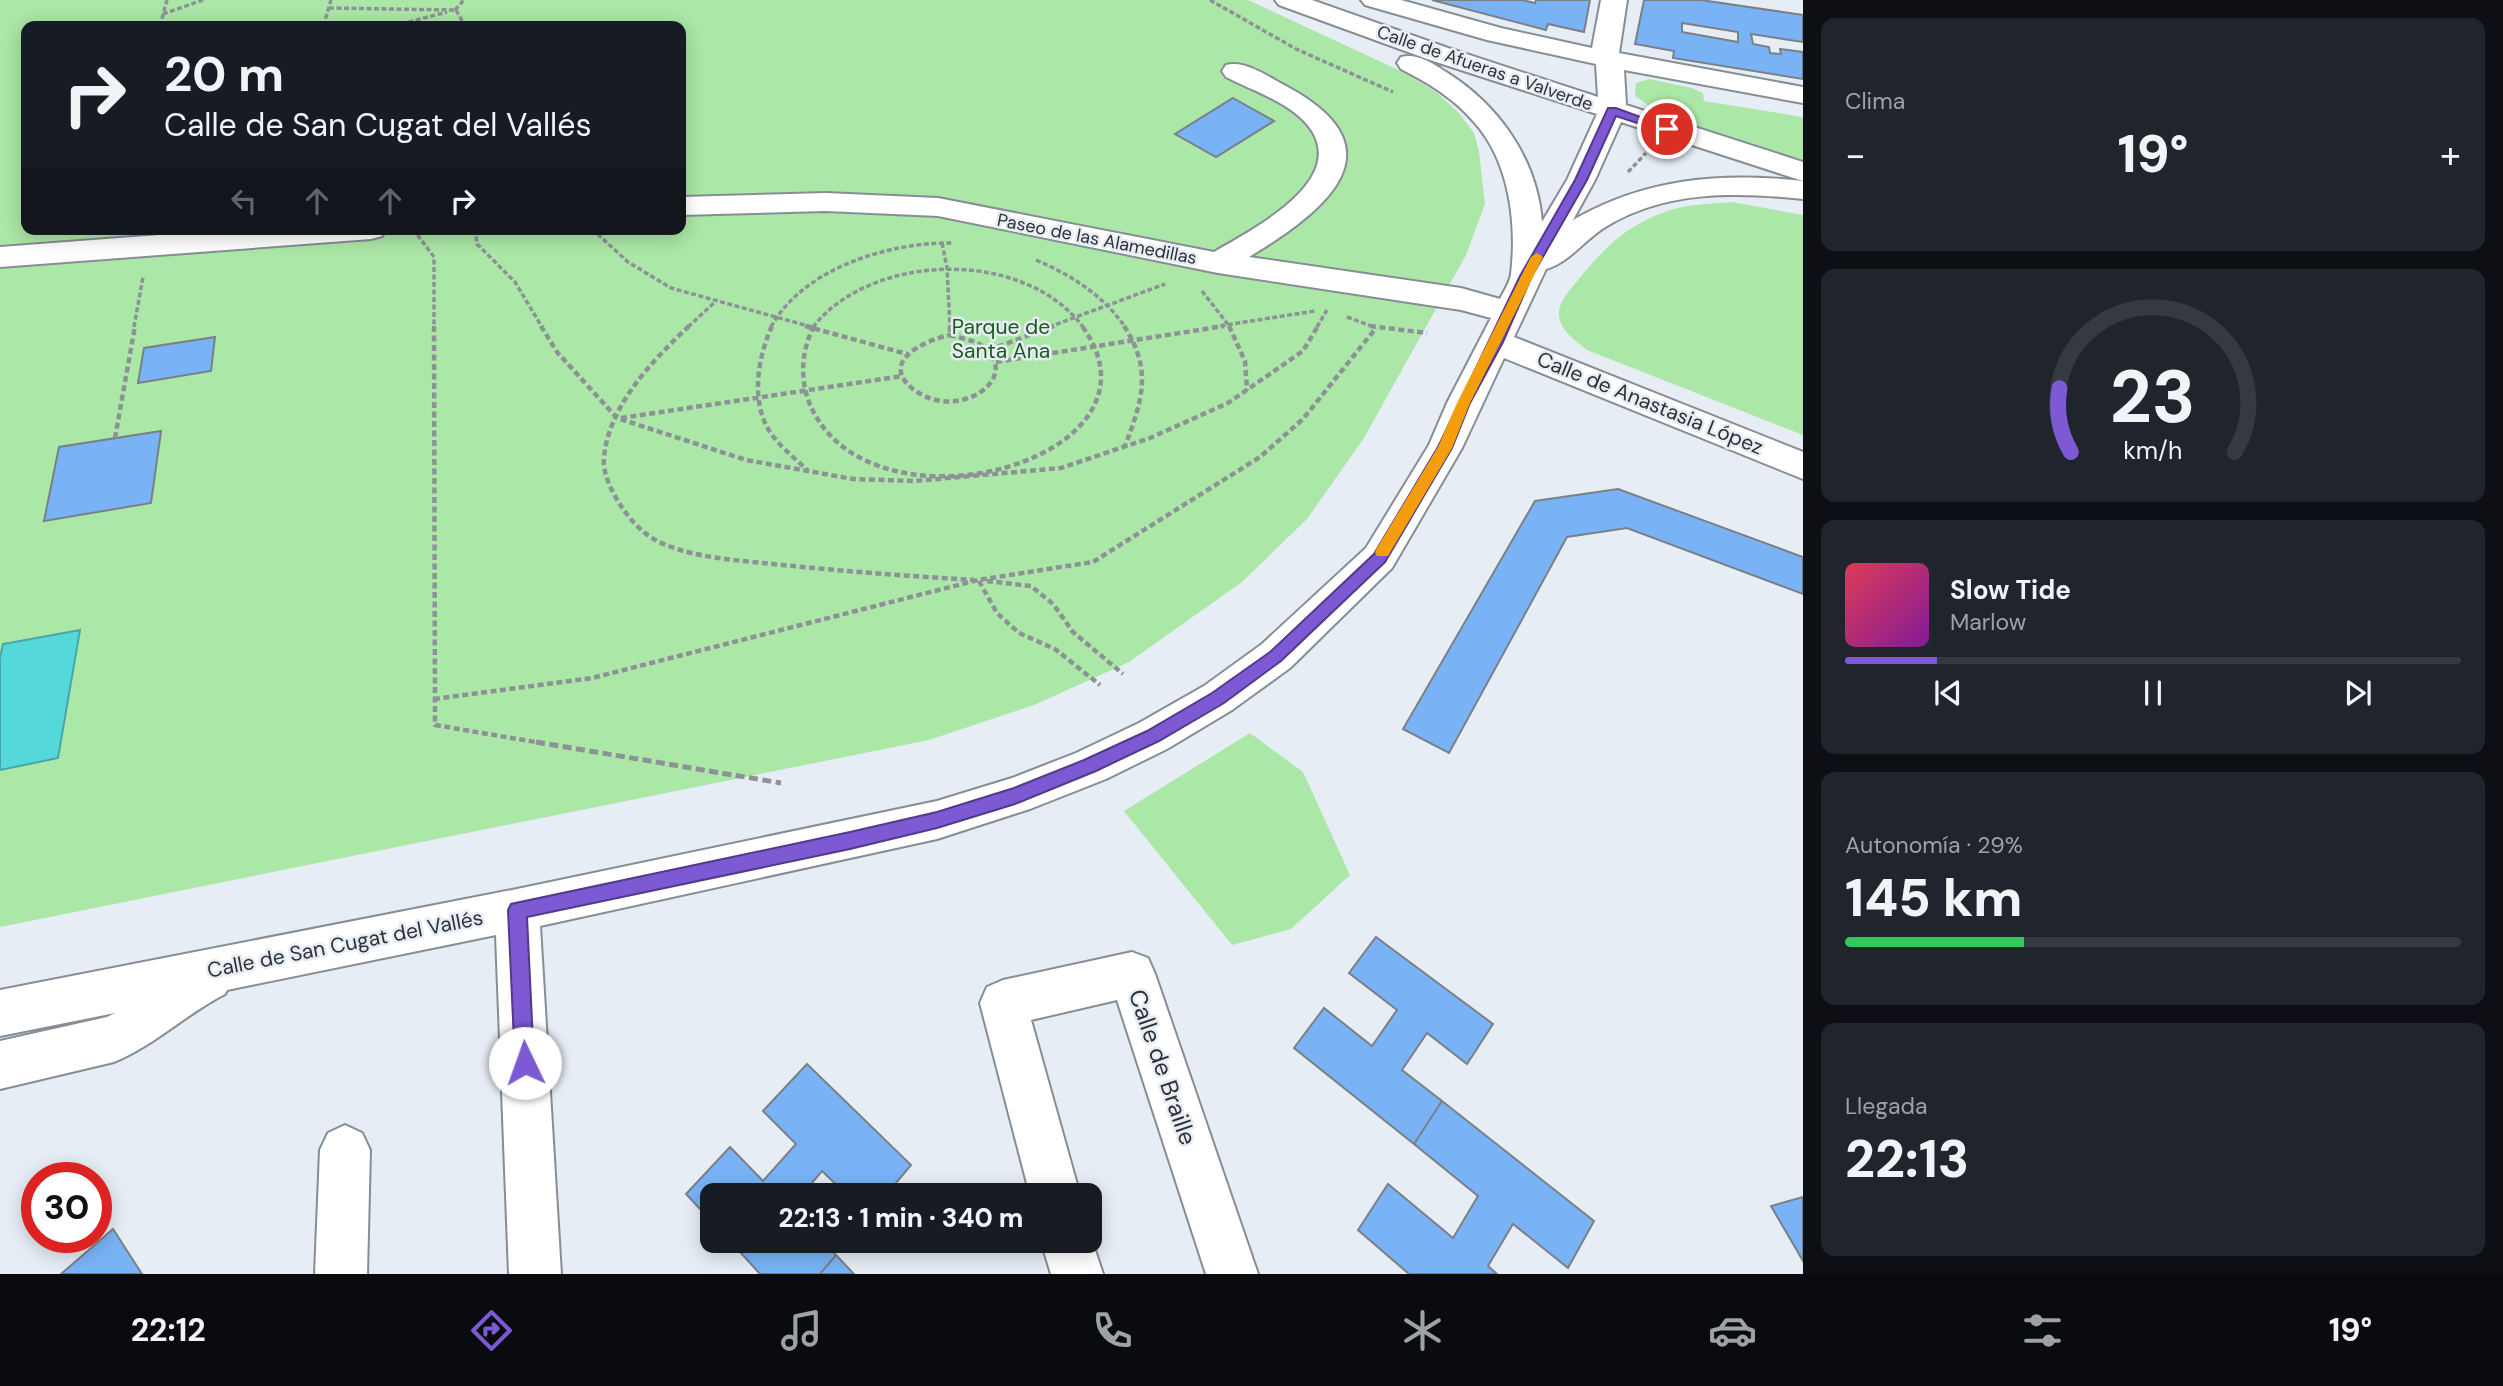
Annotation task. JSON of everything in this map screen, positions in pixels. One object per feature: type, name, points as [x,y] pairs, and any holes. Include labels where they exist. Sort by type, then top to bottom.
[{"type":"street","name":"Calle de San Cugat del Vallés","points":[[1275,0],[1439,78],[1460,90],[1488,116],[1504,141],[1525,205],[1526,276]]},
{"type":"street","name":"Calle de Afueras a Valverde","points":[[1288,0],[1612,111],[1803,172]]},
{"type":"street","name":"Calle de Afueras a Valverde","points":[[1374,0],[1496,36],[1608,60],[1803,94]]},
{"type":"street","name":"Calle de San Cugat del Vallés","points":[[0,1013],[517,910],[937,820],[1015,796],[1090,766],[1153,736],[1218,698],[1276,656],[1379,558],[1445,448],[1526,276],[1581,180],[1612,111],[1612,76],[1606,36],[1614,0]]},
{"type":"street","points":[[1219,263],[1314,198],[1332,173],[1336,151],[1326,129],[1309,113],[1235,71]]},
{"type":"street","name":"Calle de San Cugat del Vallés","points":[[1526,276],[1582,228],[1608,212],[1659,192],[1715,185],[1803,190]]},
{"type":"street","name":"Paseo de las Alamedillas","points":[[686,206],[825,202],[938,207],[1219,263],[1461,299],[1503,327]]},
{"type":"street","points":[[0,257],[294,235]]},
{"type":"street","name":"Calle de Anastasia López","points":[[1503,327],[1803,466]]},
{"type":"street","points":[[517,910],[535,1274]]},
{"type":"street","points":[[0,1065],[114,1039],[143,1023],[187,989],[236,965]]},
{"type":"street","name":"Calle de Braille","points":[[1052,1183],[1003,1003],[1132,974],[1233,1274]]},
{"type":"street","points":[[341,1274],[345,1150]]},
{"type":"street","points":[[1071,1253],[1076,1274]]},
{"type":"path","points":[[161,21],[167,0]]},
{"type":"path","points":[[163,14],[203,0]]},
{"type":"path","points":[[327,21],[331,0]]},
{"type":"path","points":[[413,21],[456,10],[464,0]]},
{"type":"path","points":[[1209,0],[1296,49],[1394,92]]},
{"type":"path","points":[[329,8],[456,10]]},
{"type":"path","points":[[456,10],[462,21]]},
{"type":"path","points":[[1622,178],[1648,152]]},
{"type":"path","points":[[938,207],[947,268],[950,335]]},
{"type":"path","points":[[417,235],[434,257],[435,725],[781,783]]},
{"type":"path","points":[[476,235],[477,244],[515,282],[557,352],[617,418],[746,460],[853,479],[903,481],[1061,468],[1125,446],[1228,403],[1303,351],[1328,309],[996,362]]},
{"type":"path","points":[[598,235],[645,276],[671,288],[907,354]]},
{"type":"path","points":[[809,471],[769,431],[758,398],[756,387],[762,349],[776,318],[813,282],[851,261],[885,250],[954,243]]},
{"type":"path","points":[[115,438],[140,286],[152,246]]},
{"type":"path","points":[[1026,257],[1080,282],[1109,306],[1122,321],[1133,341],[1143,374],[1140,403],[1125,446]]},
{"type":"path","points":[[989,350],[1190,277],[1219,263]]},
{"type":"path","points":[[947,268],[982,272],[1017,282],[1051,297],[1076,318],[1094,346],[1101,380],[1090,415],[1061,442],[1023,464],[977,477],[929,478],[884,468],[845,449],[819,422],[804,391],[802,354],[812,327],[835,302],[867,284],[905,272],[947,268]]},
{"type":"path","points":[[1190,277],[1231,325],[1248,372],[1247,390]]},
{"type":"path","points":[[716,301],[658,358],[617,418],[604,459],[617,501],[638,530],[668,546],[724,559],[1031,586],[1053,604],[1073,632],[1123,674]]},
{"type":"path","points":[[1340,314],[1376,328],[1427,333]]},
{"type":"path","points":[[435,699],[592,678],[978,580],[1093,562],[1249,464],[1303,419],[1376,328]]},
{"type":"path","points":[[950,335],[978,342],[989,350],[996,362],[997,373],[985,391],[960,401],[945,401],[925,396],[909,385],[904,376],[903,364],[907,354],[924,340],[950,335]]},
{"type":"path","points":[[617,418],[904,376]]},
{"type":"path","points":[[978,580],[997,612],[1019,633],[1055,649],[1100,685]]},
{"type":"green space","name":"Parque de Santa Ana","points":[[0,0],[1248,0],[1407,74],[1437,93],[1458,112],[1474,133],[1485,204],[1466,255],[1364,438],[1307,519],[1242,582],[1129,662],[1034,705],[929,740],[0,927]]},
{"type":"green space","points":[[1649,79],[1692,88],[1703,93],[1704,101],[1803,117],[1803,161],[1688,125],[1688,120],[1655,110],[1635,96],[1636,83]]},
{"type":"green space","points":[[1732,202],[1803,215],[1803,435],[1587,350],[1568,334],[1559,318],[1567,293],[1594,261],[1624,233],[1670,210]]},
{"type":"green space","points":[[1250,733],[1303,772],[1350,875],[1291,929],[1232,945],[1124,811]]},
{"type":"water","points":[[80,630],[58,758],[0,770],[0,658],[3,644]]},
{"type":"building","points":[[1432,0],[1522,0],[1535,3],[1536,0],[1590,0],[1584,32],[1548,24],[1546,30]]},
{"type":"building","points":[[1644,0],[1701,0],[1803,15],[1803,42],[1751,34],[1753,44],[1769,47],[1770,53],[1781,54],[1780,49],[1803,52],[1803,79],[1673,58],[1674,51],[1635,44]],"holes":[[[1682,23],[1738,32],[1738,42],[1682,32]]]},
{"type":"building","points":[[1233,98],[1274,121],[1216,157],[1175,134]]},
{"type":"building","points":[[215,337],[211,371],[138,383],[144,348]]},
{"type":"building","points":[[161,431],[151,503],[44,521],[59,447]]},
{"type":"building","points":[[1618,489],[1803,557],[1803,594],[1627,528],[1567,537],[1449,753],[1403,729],[1535,501]]},
{"type":"building","points":[[1376,937],[1493,1024],[1467,1064],[1427,1033],[1402,1070],[1442,1101],[1414,1144],[1294,1048],[1324,1008],[1372,1046],[1397,1010],[1349,973]]},
{"type":"building","points":[[807,1064],[911,1165],[896,1183],[834,1183],[822,1171],[812,1183],[700,1183],[700,1209],[686,1194],[730,1147],[763,1181],[796,1144],[763,1111]]},
{"type":"building","points":[[1442,1101],[1594,1221],[1568,1268],[1513,1224],[1488,1266],[1497,1274],[1409,1274],[1358,1230],[1388,1184],[1453,1238],[1478,1196],[1414,1144]]},
{"type":"building","points":[[1803,1197],[1803,1261],[1771,1206]]},
{"type":"building","points":[[112,1230],[142,1274],[61,1274],[85,1253],[112,1253]]},
{"type":"building","points":[[741,1253],[836,1255],[820,1274],[760,1274]]},
{"type":"building","points":[[836,1255],[854,1274],[820,1274]]},
{"type":"slow traffic","points":[[1383,552],[1445,448],[1464,403],[1537,257]]},
{"type":"route","points":[[525,1063],[517,910],[850,840],[937,820],[1015,796],[1090,766],[1153,736],[1218,698],[1276,656],[1379,558],[1445,448],[1526,276],[1581,180],[1612,111],[1667,129]]}]
